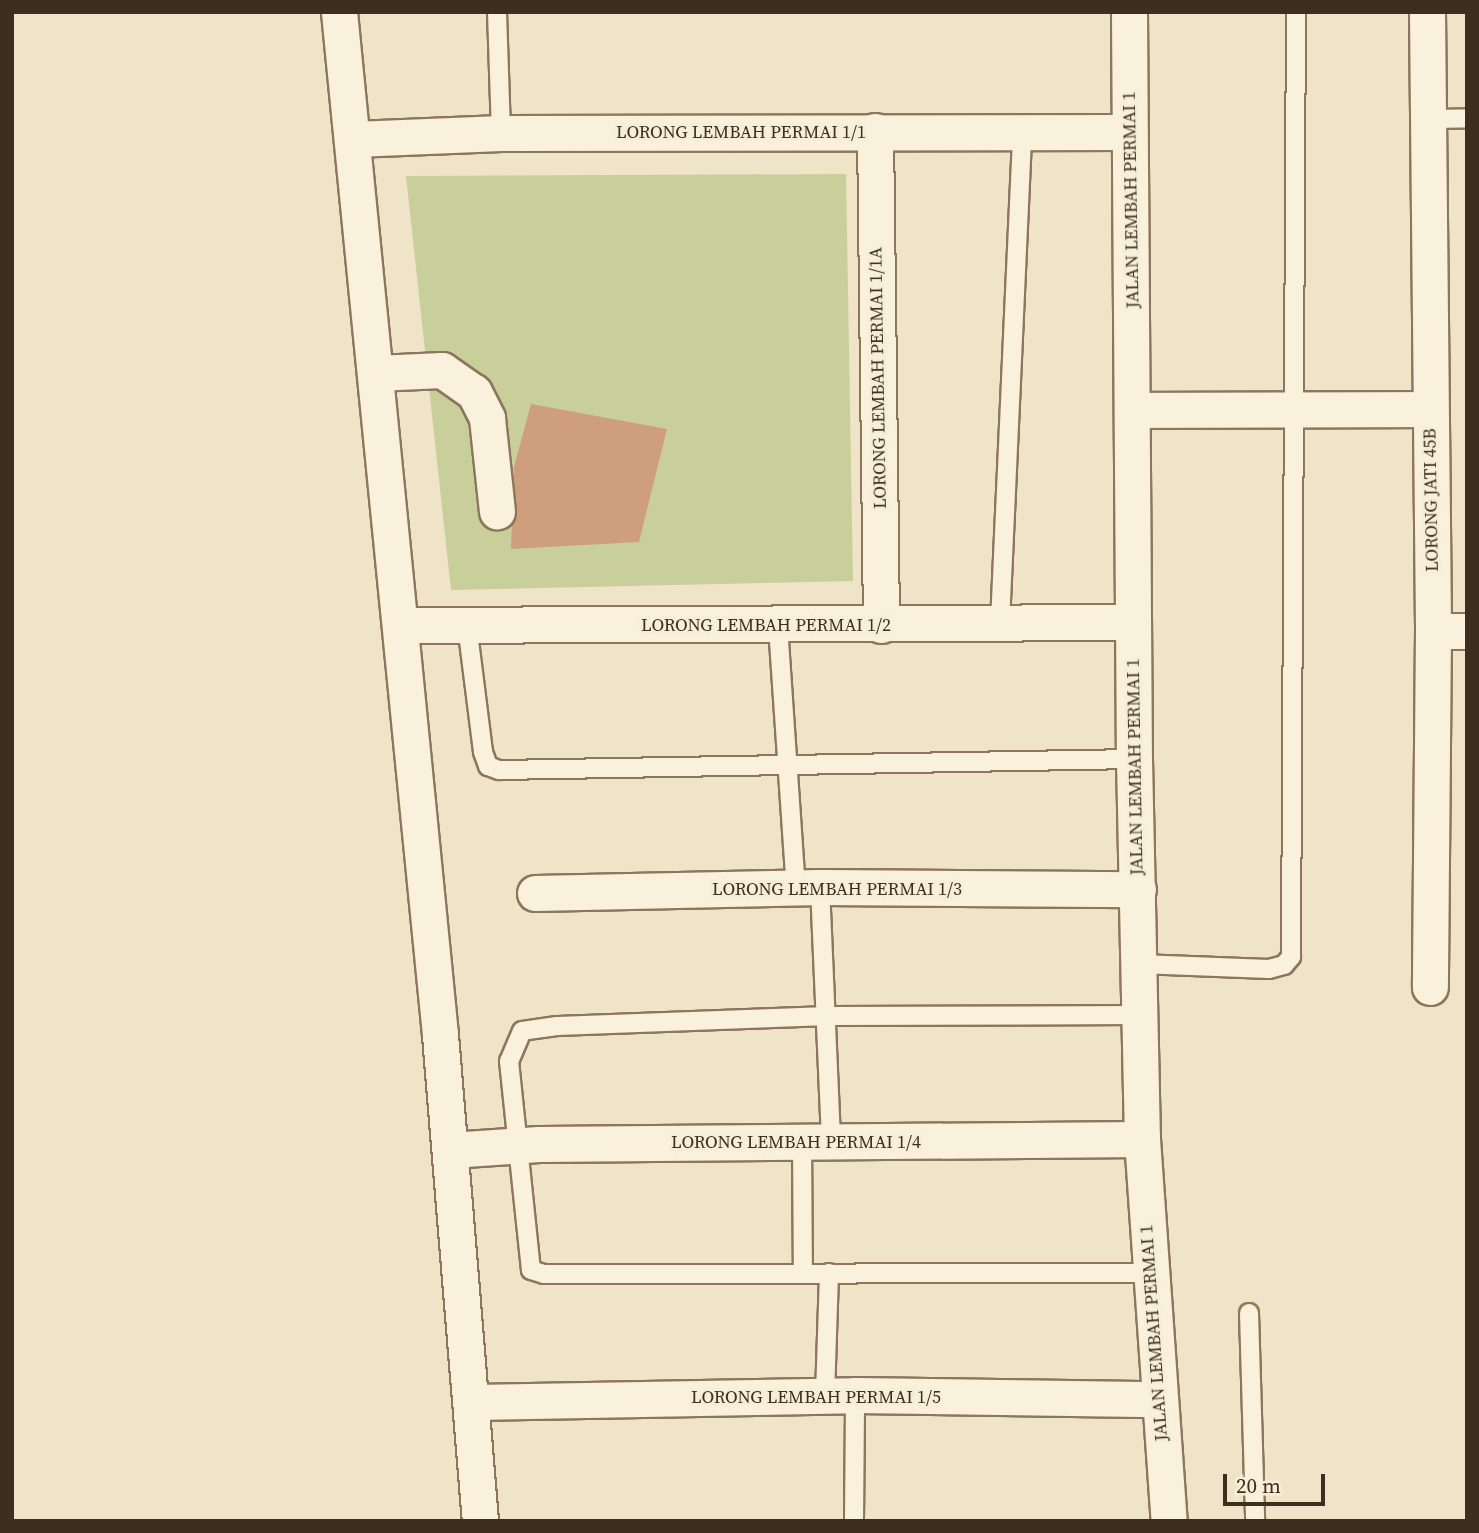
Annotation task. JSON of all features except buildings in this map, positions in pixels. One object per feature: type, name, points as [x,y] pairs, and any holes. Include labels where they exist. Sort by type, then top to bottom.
[{"type":"street","points":[[339,12],[354,139],[450,1150],[473,1402],[480,1521]]},
{"type":"street","name":"JALAN LEMBAH PERMAI 1","points":[[1129,12],[1134,410],[1132,622],[1142,1139],[1148,1273],[1170,1521]]},
{"type":"street","name":"LORONG JATI 45B","points":[[1427,12],[1429,409],[1450,631],[1430,987]]},
{"type":"street","name":"LORONG LEMBAH PERMAI 1/1A","points":[[875,131],[881,625]]},
{"type":"street","name":"LORONG LEMBAH PERMAI 1/1","points":[[354,139],[501,133],[1129,132]]},
{"type":"street","points":[[376,373],[442,370],[474,392],[487,418],[497,511]]},
{"type":"street","points":[[1134,410],[1294,412],[1429,409]]},
{"type":"street","name":"LORONG LEMBAH PERMAI 1/2","points":[[400,625],[778,626],[1132,622]]},
{"type":"street","name":"LORONG LEMBAH PERMAI 1/3","points":[[535,893],[808,887],[1138,889]]},
{"type":"street","name":"LORONG LEMBAH PERMAI 1/4","points":[[450,1150],[518,1146],[1142,1139]]},
{"type":"street","name":"LORONG LEMBAH PERMAI 1/5","points":[[473,1402],[840,1395],[1159,1399]]},
{"type":"lane","points":[[497,12],[501,133]]},
{"type":"lane","points":[[1139,964],[1269,969],[1284,965],[1291,957],[1296,12]]},
{"type":"lane","points":[[1428,119],[1467,118]]},
{"type":"lane","points":[[1000,623],[1023,132]]},
{"type":"lane","points":[[467,625],[488,766],[499,770],[1134,759]]},
{"type":"lane","points":[[778,626],[790,766],[828,1016],[803,1272]]},
{"type":"lane","points":[[1141,1015],[828,1016],[557,1026],[522,1031],[509,1061],[531,1270],[544,1274],[1148,1273]]},
{"type":"lane","points":[[829,1273],[854,1521]]},
{"type":"lane","points":[[1249,1313],[1255,1521]]},
{"type":"green space","points":[[846,174],[853,581],[451,590],[406,176]]}]
